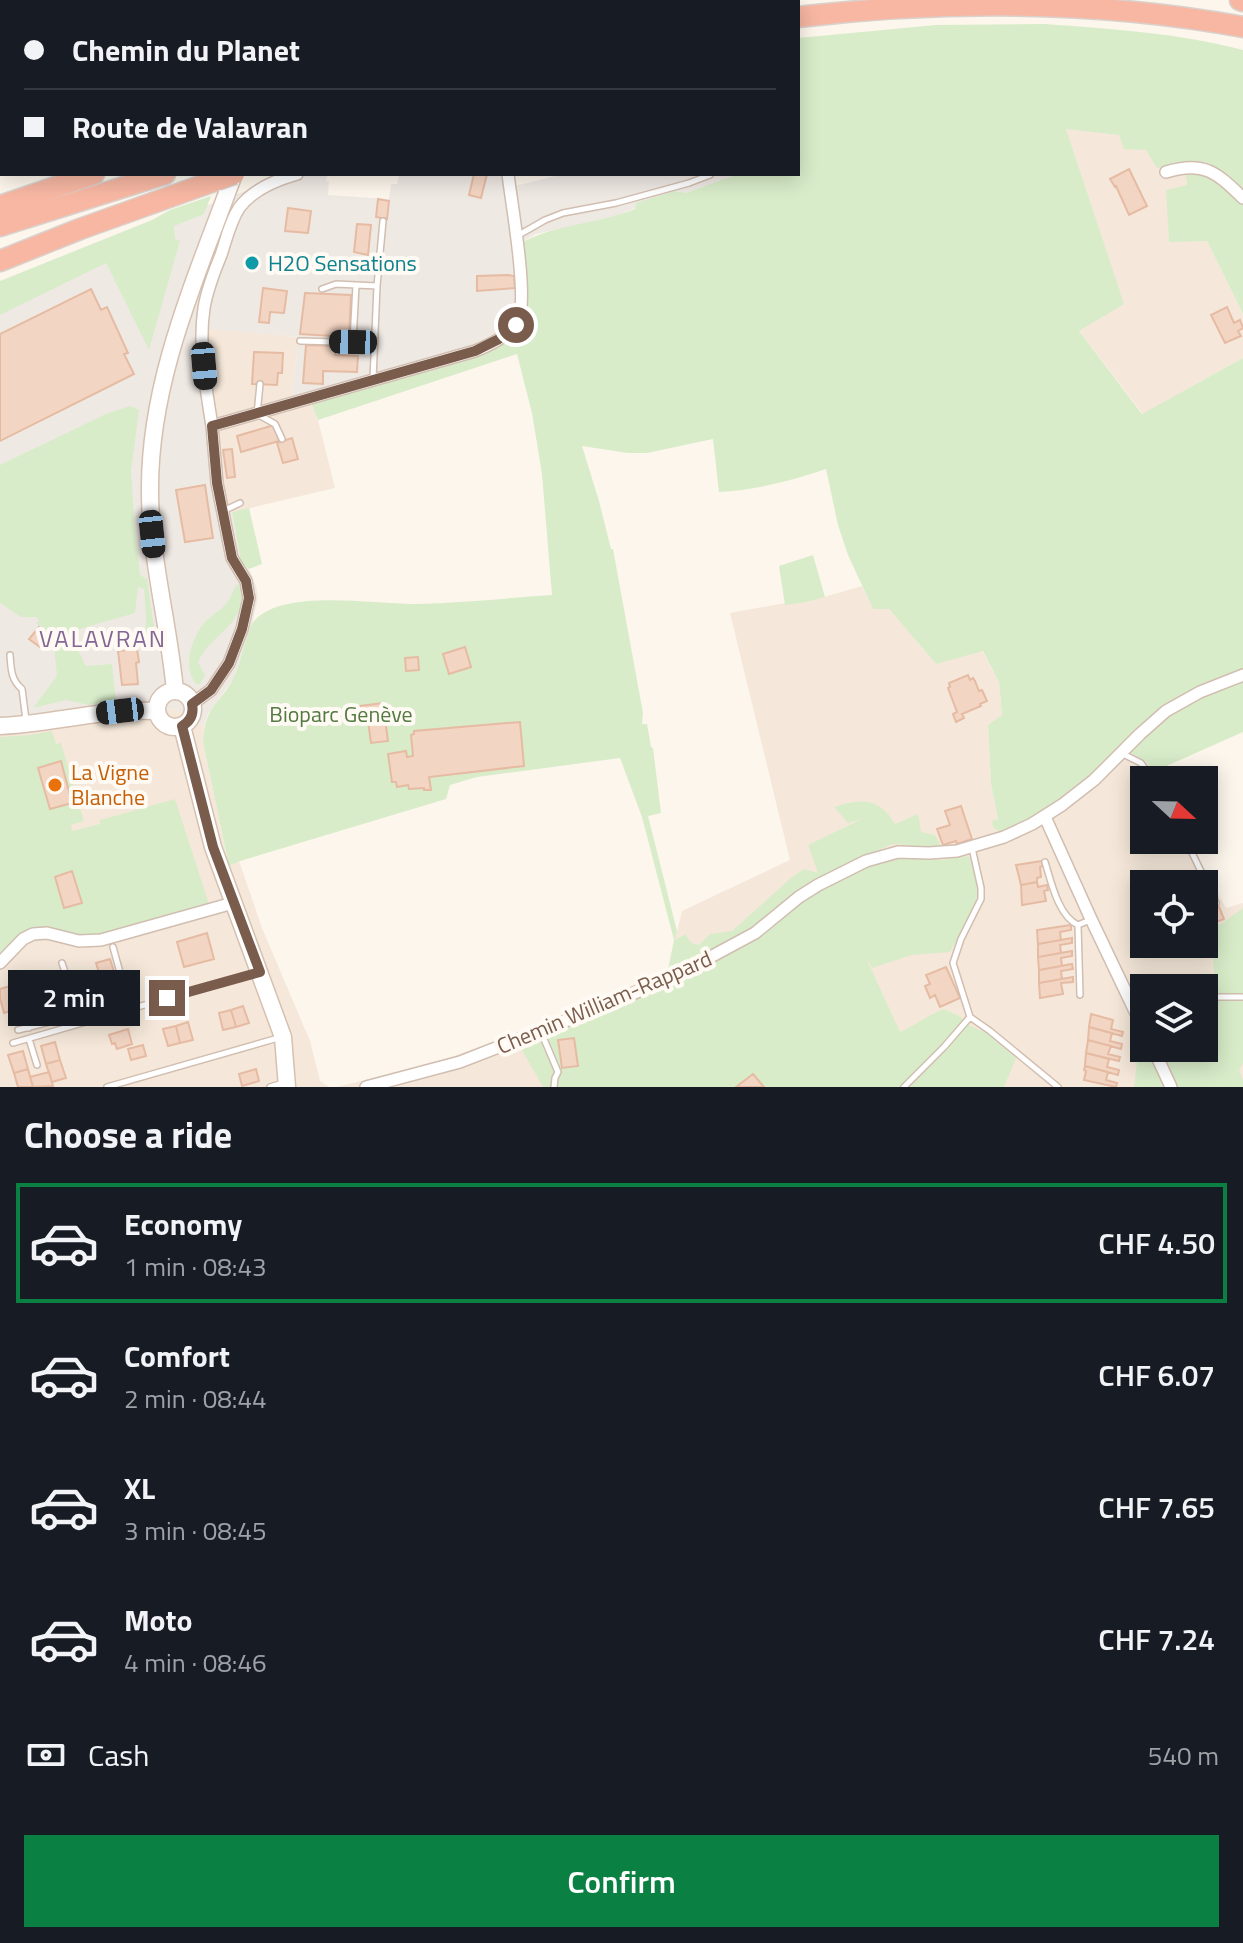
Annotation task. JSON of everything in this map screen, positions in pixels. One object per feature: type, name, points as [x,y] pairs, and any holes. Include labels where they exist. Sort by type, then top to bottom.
[{"type":"highway","points":[[800,17],[906,6],[1041,4],[1142,11],[1243,27]]},
{"type":"highway","points":[[0,194],[68,176]]},
{"type":"highway","points":[[0,206],[88,176]]},
{"type":"highway","points":[[0,226],[159,176]]},
{"type":"highway","points":[[0,261],[228,176]]},
{"type":"street","points":[[1166,172],[1193,167],[1209,170],[1225,180],[1243,198]]},
{"type":"street","points":[[175,691],[152,534],[150,492],[154,431],[174,339],[228,176]]},
{"type":"street","points":[[192,704],[211,690],[223,674],[242,629],[249,591],[246,581],[232,569],[217,483],[202,347],[204,310],[209,288],[240,206],[270,184],[292,176]]},
{"type":"street","points":[[212,426],[475,351],[513,328],[519,321],[522,307],[508,176]]},
{"type":"street","name":"Chemin William-Rappard","points":[[366,1087],[460,1062],[619,1000],[690,968],[755,933],[818,885],[866,861],[898,852],[948,852],[1004,837],[1045,817],[1094,780],[1155,720],[1176,705],[1243,675]]},
{"type":"street","points":[[175,691],[186,695],[192,704],[193,714],[182,726],[173,727],[160,720],[157,705],[164,695],[175,691]]},
{"type":"street","points":[[0,726],[120,711],[157,711]]},
{"type":"street","points":[[182,726],[213,847],[283,1037],[287,1084]]},
{"type":"street","points":[[1045,817],[1091,919],[1130,989]]},
{"type":"street","points":[[0,963],[23,939],[33,934],[47,933],[86,942],[101,940],[233,903]]},
{"type":"street","points":[[1159,1062],[1171,1087]]},
{"type":"lane","points":[[516,237],[563,213],[616,203],[707,176]]},
{"type":"lane","points":[[373,380],[383,221]]},
{"type":"lane","points":[[322,289],[336,284],[377,286]]},
{"type":"lane","points":[[353,342],[356,285]]},
{"type":"lane","points":[[300,341],[374,343]]},
{"type":"lane","points":[[260,384],[257,414],[275,424],[282,439]]},
{"type":"lane","points":[[223,511],[240,503]]},
{"type":"lane","points":[[13,659],[12,677],[22,689],[26,725]]},
{"type":"lane","points":[[1122,754],[1143,766]]},
{"type":"lane","points":[[972,847],[981,899],[953,963],[970,1017],[1058,1087]]},
{"type":"lane","points":[[1045,862],[1055,896],[1071,922],[1078,925],[1091,919]]},
{"type":"lane","points":[[1078,925],[1080,995]]},
{"type":"lane","points":[[113,947],[130,1009]]},
{"type":"lane","points":[[62,963],[81,1021]]},
{"type":"lane","points":[[13,1043],[260,972]]},
{"type":"lane","points":[[17,988],[29,1028]]},
{"type":"lane","points":[[1218,997],[1243,997]]},
{"type":"lane","points":[[904,1087],[970,1017]]},
{"type":"lane","points":[[18,1030],[65,1018],[81,1021]]},
{"type":"lane","points":[[540,1031],[558,1072],[554,1087]]},
{"type":"lane","points":[[107,1087],[283,1037]]},
{"type":"lane","points":[[29,1039],[37,1065]]},
{"type":"lane","points":[[270,1087],[287,1084]]},
{"type":"shaded area","points":[[1066,128],[1120,135],[1146,150],[1184,163],[1187,185],[1207,241],[1243,314],[1243,358],[1143,414],[1079,331],[1094,321]]},
{"type":"shaded area","points":[[286,176],[327,176],[328,195],[389,199],[391,184],[397,184],[399,176],[513,176],[515,186],[555,176],[733,176],[686,193],[675,191],[617,216],[536,234],[521,243],[527,323],[502,341],[291,404],[299,337],[208,329],[208,368],[223,486],[229,512],[232,512],[241,562],[249,569],[258,597],[234,678],[208,714],[204,726],[176,709],[0,726],[0,293],[98,246]]},
{"type":"shaded area","points":[[207,328],[299,337],[291,404],[309,399],[318,420],[335,488],[229,513],[208,368]]},
{"type":"shaded area","points":[[862,586],[873,609],[889,609],[936,664],[982,650],[999,682],[1002,716],[988,725],[991,784],[998,820],[1123,748],[1147,762],[1149,766],[1130,766],[1130,854],[1197,854],[1205,870],[1130,870],[1130,958],[1218,958],[1218,893],[1226,908],[1243,903],[1243,1087],[337,1087],[446,1059],[562,1016],[668,970],[682,911],[790,860],[730,613],[807,602]]},
{"type":"shaded area","points":[[176,709],[204,726],[203,742],[229,866],[239,861],[262,928],[310,1041],[320,1081],[329,1087],[0,1087],[0,726]]},
{"type":"green space","name":"Bioparc Genève","points":[[1045,24],[1170,36],[1243,50],[1243,314],[1207,241],[1169,242],[1166,190],[1187,185],[1184,163],[1157,168],[1146,150],[1124,149],[1119,135],[1066,129],[1124,304],[1079,331],[1142,414],[1243,358],[1243,732],[1166,766],[1149,766],[1122,748],[1062,801],[999,832],[992,821],[998,819],[991,784],[988,725],[1002,715],[999,682],[983,651],[936,664],[889,609],[873,609],[848,555],[826,469],[773,484],[719,492],[713,439],[647,453],[582,446],[613,549],[643,713],[642,724],[647,724],[653,748],[661,813],[648,816],[677,931],[675,940],[686,934],[691,942],[699,945],[710,934],[732,931],[792,877],[804,869],[818,873],[808,845],[862,819],[848,823],[834,807],[861,801],[876,804],[895,824],[918,814],[921,832],[935,835],[942,848],[893,844],[871,853],[801,890],[759,924],[725,944],[668,970],[674,940],[642,817],[620,758],[477,777],[450,785],[446,799],[229,866],[203,742],[204,729],[210,712],[234,677],[255,620],[269,610],[309,601],[417,604],[552,595],[542,474],[532,413],[517,354],[318,420],[311,403],[484,351],[537,319],[526,308],[521,243],[562,228],[621,214],[635,209],[636,203],[675,191],[686,193],[733,176],[800,176],[800,38],[936,25]]},
{"type":"green space","points":[[211,196],[204,214],[174,226],[175,239],[180,241],[149,350],[106,263],[0,315],[0,281]]},
{"type":"green space","points":[[130,406],[139,410],[131,471],[135,531],[140,575],[147,579],[157,647],[145,648],[144,589],[138,587],[135,613],[69,632],[86,666],[112,664],[116,701],[89,705],[66,700],[33,708],[57,676],[53,635],[36,623],[39,621],[37,617],[21,617],[0,603],[0,465],[108,413]]},
{"type":"green space","points":[[249,508],[262,564],[249,569],[241,562],[232,512]]},
{"type":"green space","points":[[813,555],[825,597],[785,605],[779,566]]},
{"type":"green space","points":[[237,584],[242,588],[238,613],[198,662],[205,675],[200,684],[196,684],[189,668],[194,641],[208,619],[226,604]]},
{"type":"green space","points":[[52,731],[56,744],[61,743],[84,821],[71,825],[72,831],[175,799],[209,904],[100,936],[84,937],[49,929],[0,958],[0,737]]},
{"type":"green space","points":[[969,856],[977,885],[976,902],[950,952],[912,955],[872,968],[868,962],[900,1032],[944,1009],[959,1016],[971,1026],[989,1034],[1016,1058],[1004,1087],[543,1087],[518,1043],[675,982],[752,941],[803,901],[879,861],[893,858],[941,860]]},
{"type":"green space","points":[[1243,908],[1243,1063],[1239,1070],[1243,1087],[1134,1087],[1137,1062],[1218,1062],[1218,974],[1214,974],[1213,958],[1218,958],[1218,925]]},
{"type":"building","points":[[1129,169],[1147,206],[1129,215],[1110,179]]},
{"type":"building","points":[[474,176],[486,176],[481,198],[469,195]]},
{"type":"building","points":[[378,199],[389,201],[387,219],[376,217]]},
{"type":"building","points":[[288,208],[311,211],[308,233],[285,231]]},
{"type":"building","points":[[357,224],[371,225],[368,255],[354,252]]},
{"type":"building","points":[[477,276],[514,276],[515,288],[477,291]]},
{"type":"building","points":[[263,288],[287,291],[284,313],[270,312],[269,323],[259,322]]},
{"type":"building","points":[[91,289],[101,310],[107,307],[134,374],[0,441],[0,334]]},
{"type":"building","points":[[305,293],[351,295],[349,337],[300,334]]},
{"type":"building","points":[[1227,307],[1234,323],[1240,320],[1243,328],[1238,331],[1241,336],[1225,343],[1211,315]]},
{"type":"building","points":[[306,345],[336,346],[335,355],[358,356],[357,372],[323,371],[323,384],[303,383]]},
{"type":"building","points":[[254,352],[283,353],[282,373],[278,373],[277,385],[252,384]]},
{"type":"building","points":[[274,425],[279,441],[241,452],[237,436]]},
{"type":"building","points":[[292,438],[298,459],[283,463],[277,443]]},
{"type":"building","points":[[232,449],[235,477],[227,478],[223,450]]},
{"type":"building","points":[[205,485],[213,538],[185,542],[176,490]]},
{"type":"building","points":[[39,627],[49,635],[40,647],[29,639]]},
{"type":"building","points":[[465,647],[471,667],[449,674],[443,654]]},
{"type":"building","points":[[137,649],[138,684],[122,685],[118,651]]},
{"type":"building","points":[[418,657],[419,670],[406,671],[405,658]]},
{"type":"building","points":[[968,675],[970,680],[973,678],[979,691],[982,690],[987,701],[962,714],[964,718],[956,722],[953,714],[957,712],[949,683]]},
{"type":"building","points":[[383,703],[388,741],[371,743],[368,721],[357,719],[356,712],[360,706]]},
{"type":"building","points":[[520,722],[524,766],[429,777],[431,790],[409,789],[408,785],[397,787],[396,782],[392,782],[388,754],[406,751],[407,757],[413,756],[411,735],[414,731]]},
{"type":"building","points":[[61,761],[72,803],[50,809],[38,768]]},
{"type":"building","points":[[961,806],[972,839],[943,845],[937,829],[950,825],[945,811]]},
{"type":"building","points":[[1042,861],[1041,877],[1037,878],[1037,882],[1021,885],[1016,865]]},
{"type":"building","points":[[72,871],[82,903],[64,908],[55,877]]},
{"type":"building","points":[[1037,882],[1038,887],[1047,885],[1048,890],[1044,891],[1046,901],[1022,905],[1021,885]]},
{"type":"building","points":[[1218,907],[1224,919],[1218,921]]},
{"type":"building","points":[[1071,925],[1071,930],[1060,932],[1061,940],[1038,944],[1037,930]]},
{"type":"building","points":[[207,933],[214,959],[184,967],[177,942]]},
{"type":"building","points":[[1072,938],[1072,943],[1060,945],[1061,953],[1038,957],[1038,944]]},
{"type":"building","points":[[1072,951],[1072,956],[1061,958],[1062,966],[1039,970],[1038,957]]},
{"type":"building","points":[[110,959],[114,972],[100,976],[96,963]]},
{"type":"building","points":[[1072,964],[1073,969],[1061,971],[1062,979],[1039,983],[1039,970]]},
{"type":"building","points":[[946,967],[960,998],[940,1007],[935,995],[930,998],[925,986],[930,984],[926,975]]},
{"type":"building","points":[[114,972],[118,985],[104,989],[100,976]]},
{"type":"building","points":[[60,973],[65,990],[51,995],[46,978]]},
{"type":"building","points":[[1073,977],[1073,982],[1061,983],[1063,994],[1040,998],[1039,983]]},
{"type":"building","points":[[118,985],[122,1004],[110,1007],[104,989]]},
{"type":"building","points":[[10,986],[16,1009],[4,1013],[0,989]]},
{"type":"building","points":[[65,990],[69,1005],[55,1009],[51,995]]},
{"type":"building","points":[[243,1006],[249,1023],[236,1027],[231,1010]]},
{"type":"building","points":[[231,1010],[236,1027],[223,1030],[219,1013]]},
{"type":"building","points":[[1091,1014],[1113,1020],[1111,1029],[1123,1032],[1122,1036],[1089,1027]]},
{"type":"building","points":[[188,1022],[193,1040],[180,1043],[176,1026]]},
{"type":"building","points":[[176,1026],[180,1043],[168,1046],[163,1029]]},
{"type":"building","points":[[1089,1027],[1112,1033],[1110,1041],[1122,1044],[1121,1049],[1088,1040]]},
{"type":"building","points":[[128,1029],[132,1044],[117,1049],[109,1035]]},
{"type":"building","points":[[574,1038],[578,1066],[562,1068],[558,1040]]},
{"type":"building","points":[[1088,1040],[1111,1046],[1108,1054],[1120,1057],[1119,1061],[1086,1053]]},
{"type":"building","points":[[55,1042],[60,1060],[46,1064],[41,1046]]},
{"type":"building","points":[[143,1045],[146,1056],[131,1060],[128,1049]]},
{"type":"building","points":[[23,1051],[28,1069],[14,1073],[8,1055]]},
{"type":"building","points":[[1086,1053],[1109,1059],[1107,1067],[1119,1070],[1118,1075],[1085,1066]]},
{"type":"building","points":[[60,1060],[66,1078],[52,1082],[46,1064]]},
{"type":"building","points":[[1085,1066],[1108,1072],[1106,1080],[1117,1083],[1116,1087],[1084,1080]]},
{"type":"building","points":[[28,1069],[33,1087],[18,1087],[14,1073]]},
{"type":"building","points":[[256,1069],[259,1081],[242,1086],[239,1074]]},
{"type":"building","points":[[49,1072],[53,1086],[33,1087],[30,1077]]},
{"type":"building","points":[[753,1074],[764,1087],[736,1087]]},
{"type":"place","name":"H2O Sensations","points":[[252,263]]},
{"type":"place","name":"La Vigne Blanche","points":[[55,785]]},
{"type":"district","name":"VALAVRAN","points":[[103,638]]},
{"type":"route","points":[[167,998],[260,972],[213,847],[182,726],[193,714],[192,704],[211,690],[229,663],[242,629],[249,598],[246,581],[232,558],[217,483],[212,426],[475,351],[499,339],[516,325]]}]
